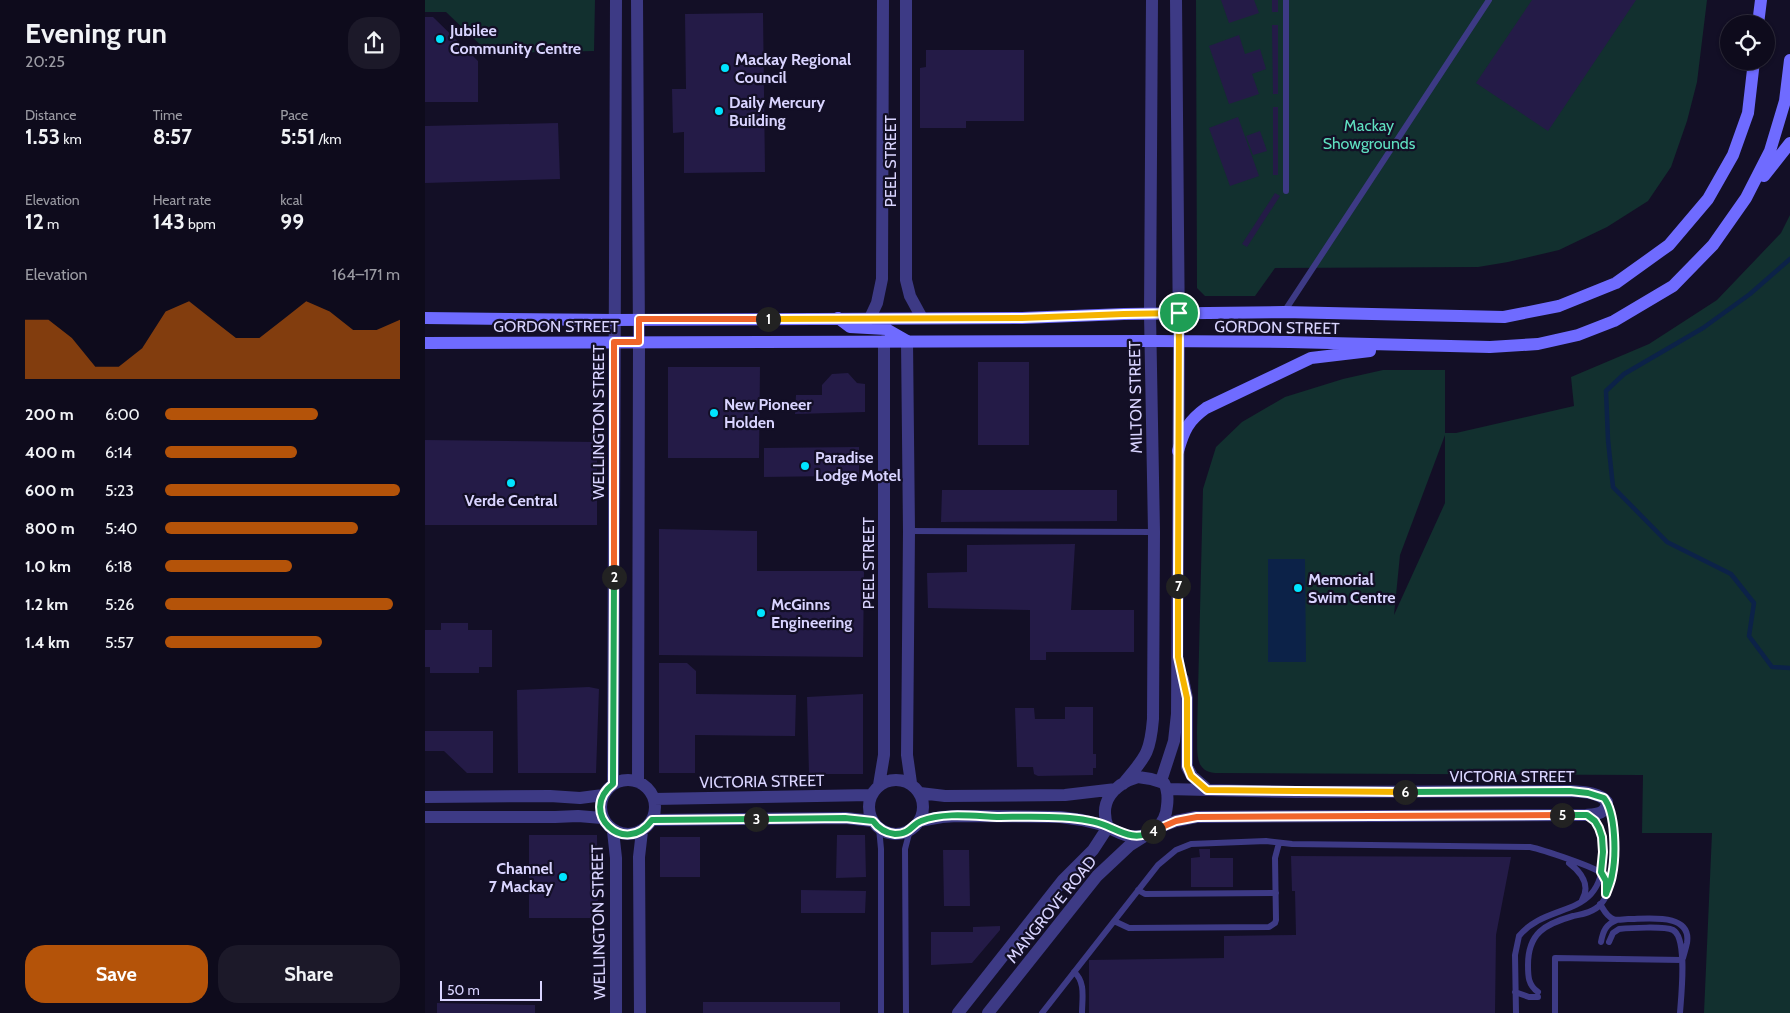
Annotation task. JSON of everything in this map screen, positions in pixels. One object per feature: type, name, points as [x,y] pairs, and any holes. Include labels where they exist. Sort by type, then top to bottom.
[{"type":"main road","points":[[1760,15],[1761,0]]},
{"type":"main road","name":"GORDON STREET","points":[[425,342],[1151,341],[1490,347],[1538,344],[1578,335],[1614,320],[1673,286],[1713,245],[1746,198],[1770,152],[1785,101],[1790,60]]},
{"type":"main road","name":"GORDON STREET","points":[[425,318],[614,320],[1022,318],[1284,312],[1504,317],[1559,306],[1616,283],[1669,244],[1708,199],[1733,155],[1748,113],[1753,70]]},
{"type":"main road","points":[[1746,198],[1790,143]]},
{"type":"main road","points":[[838,318],[850,327],[886,329],[907,342]]},
{"type":"main road","points":[[1178,450],[1185,429],[1194,417],[1205,408],[1311,358],[1427,346]]},
{"type":"street","name":"WELLINGTON STREET","points":[[613,784],[616,0]]},
{"type":"street","points":[[637,0],[639,319],[638,782]]},
{"type":"street","name":"PEEL STREET","points":[[870,318],[877,303],[882,279],[883,0]]},
{"type":"street","name":"PEEL STREET","points":[[906,0],[907,290],[913,305],[922,318]]},
{"type":"street","name":"MILTON STREET","points":[[1119,786],[1146,755],[1151,740],[1153,532],[1150,314],[1152,0]]},
{"type":"street","points":[[1153,831],[1166,815],[1164,785],[1175,734],[1178,657],[1179,313],[1176,0]]},
{"type":"street","points":[[883,77],[906,77]]},
{"type":"street","points":[[883,181],[906,180]]},
{"type":"street","name":"PEEL STREET","points":[[875,790],[884,755],[885,341]]},
{"type":"street","points":[[907,342],[909,531],[907,755],[915,788],[924,807],[914,826]]},
{"type":"street","points":[[1178,657],[1187,698],[1187,766],[1191,776],[1207,790]]},
{"type":"street","points":[[876,824],[869,808],[875,790],[895,779],[903,780],[915,788],[945,796],[1065,795],[1119,786],[1138,777],[1164,785]]},
{"type":"street","points":[[629,780],[638,782],[645,786],[654,799],[655,806],[652,820],[642,831],[627,835],[613,830],[602,818],[600,810],[603,795],[613,784],[629,780]]},
{"type":"street","name":"VICTORIA STREET","points":[[1164,785],[1207,790],[1297,792],[1570,791],[1597,795],[1604,798],[1607,802]]},
{"type":"street","points":[[1108,827],[1104,817],[1105,807],[1109,796],[1119,786]]},
{"type":"street","name":"VICTORIA STREET","points":[[654,799],[875,790]]},
{"type":"street","points":[[425,797],[550,796],[580,798],[603,795]]},
{"type":"street","points":[[652,820],[845,818],[876,824],[894,834],[902,833],[914,826],[957,816],[1061,818],[1082,820],[1108,827],[1127,836],[1136,836],[1176,821],[1197,817],[1587,815],[1602,813],[1607,808],[1607,802]]},
{"type":"street","points":[[425,817],[578,816],[602,818]]},
{"type":"street","name":"MANGROVE ROAD","points":[[958,1013],[1063,880],[1093,850],[1108,827]]},
{"type":"street","name":"WELLINGTON STREET","points":[[613,830],[615,858],[616,1013]]},
{"type":"street","points":[[640,1013],[639,857],[642,831]]},
{"type":"street","name":"MANGROVE ROAD","points":[[988,1013],[1097,876],[1129,846],[1153,831]]},
{"type":"lane","points":[[1286,0],[1286,192]]},
{"type":"lane","points":[[1284,312],[1489,0]]},
{"type":"lane","points":[[909,531],[1153,532]]},
{"type":"lane","points":[[1515,992],[1529,997],[1538,994],[1531,986],[1528,977],[1529,949],[1535,936],[1544,928],[1569,917],[1588,912],[1601,904],[1606,894],[1612,874],[1613,839],[1607,802]]},
{"type":"lane","points":[[1516,1013],[1515,959],[1517,941],[1523,932],[1537,921],[1577,905],[1591,894],[1601,872],[1603,858],[1601,830],[1595,821],[1587,815]]},
{"type":"lane","points":[[876,824],[881,849],[881,1013]]},
{"type":"lane","points":[[906,1013],[905,849],[914,826]]},
{"type":"lane","points":[[1042,1013],[1158,865],[1176,850],[1186,845],[1204,843],[1279,843],[1525,847],[1542,850],[1601,872],[1606,881],[1606,894]]},
{"type":"lane","points":[[1115,921],[1129,928],[1264,928],[1275,923],[1275,858],[1279,843]]},
{"type":"lane","points":[[1562,858],[1579,871],[1585,882],[1585,895],[1577,905]]},
{"type":"lane","points":[[1138,890],[1145,894],[1275,893]]},
{"type":"lane","points":[[1601,904],[1609,917],[1619,920],[1676,921],[1683,927],[1687,936],[1687,944],[1682,960]]},
{"type":"lane","points":[[1601,942],[1603,932],[1607,926],[1619,920]]},
{"type":"lane","points":[[1609,942],[1613,933],[1620,929],[1671,930],[1679,937],[1682,960],[1680,1013]]},
{"type":"lane","points":[[1555,1013],[1555,958],[1682,960]]},
{"type":"lane","points":[[1074,972],[1082,982],[1082,1013]]},
{"type":"green space","points":[[425,0],[595,0],[594,51],[489,53],[446,12],[425,12]]},
{"type":"green space","name":"Mackay Showgrounds","points":[[1196,0],[1707,0],[1697,82],[1687,121],[1671,167],[1648,201],[1607,227],[1559,250],[1508,262],[1478,267],[1275,268],[1255,296],[1205,296],[1197,288]]},
{"type":"green space","points":[[1790,215],[1790,1013],[1704,1013],[1712,833],[1642,833],[1643,775],[1215,773],[1203,768],[1198,759],[1197,733],[1203,489],[1216,447],[1242,422],[1285,397],[1343,379],[1383,370],[1445,370],[1445,433],[1456,433],[1574,406],[1571,377],[1649,344],[1717,300],[1781,233]],"holes":[[[1445,435],[1445,503],[1394,615],[1400,555]]]},
{"type":"water","points":[[1268,559],[1305,559],[1306,662],[1268,662]]},
{"type":"building","points":[[1221,0],[1254,0],[1259,13],[1229,23]]},
{"type":"building","points":[[1272,0],[1278,0],[1278,12],[1272,12]]},
{"type":"building","points":[[1532,0],[1636,0],[1548,131],[1476,83]]},
{"type":"building","points":[[763,13],[765,172],[684,173],[684,132],[673,133],[672,89],[686,89],[685,14]]},
{"type":"building","name":"Jubilee Community Centre","points":[[425,17],[433,17],[478,61],[478,102],[425,102]]},
{"type":"building","points":[[1272,25],[1278,25],[1278,94],[1273,94]]},
{"type":"building","points":[[1239,35],[1245,54],[1260,49],[1266,69],[1252,74],[1259,94],[1229,104],[1209,46]]},
{"type":"building","points":[[926,50],[1024,50],[1024,121],[966,121],[966,128],[920,128],[920,68],[926,67]]},
{"type":"building","points":[[1273,107],[1278,107],[1278,175],[1273,175]]},
{"type":"building","points":[[1238,117],[1259,176],[1230,186],[1209,128]]},
{"type":"building","points":[[558,123],[560,179],[425,183],[425,126]]},
{"type":"building","points":[[1260,131],[1267,151],[1253,155],[1246,136]]},
{"type":"building","points":[[1275,193],[1280,196],[1247,247],[1242,244]]},
{"type":"building","points":[[978,362],[1029,362],[1029,445],[978,445]]},
{"type":"building","name":"New Pioneer Holden","points":[[668,367],[760,367],[759,458],[668,458]]},
{"type":"building","points":[[848,373],[857,383],[865,384],[865,412],[795,414],[796,395],[822,395],[822,385],[832,374]]},
{"type":"building","name":"Verde Central","points":[[425,440],[597,442],[597,525],[425,525]]},
{"type":"building","points":[[859,447],[859,482],[835,482],[835,476],[764,477],[764,448]]},
{"type":"building","points":[[942,490],[1117,490],[1117,521],[941,522]]},
{"type":"building","name":"McGinns Engineering","points":[[659,529],[757,531],[757,571],[864,571],[863,657],[659,655]]},
{"type":"building","points":[[1075,544],[1071,610],[1134,610],[1134,652],[1046,652],[1046,660],[1030,660],[1030,610],[928,608],[927,573],[967,572],[967,545]]},
{"type":"building","points":[[441,623],[468,623],[468,630],[492,630],[492,667],[479,667],[479,673],[430,673],[430,667],[425,667],[425,630],[441,630]]},
{"type":"building","points":[[659,663],[687,663],[696,671],[696,694],[796,695],[795,736],[695,735],[695,773],[659,773]]},
{"type":"building","points":[[589,687],[599,689],[596,773],[518,773],[517,690]]},
{"type":"building","points":[[863,694],[863,774],[809,774],[807,697]]},
{"type":"building","points":[[1065,707],[1093,707],[1093,754],[1096,754],[1096,768],[1093,768],[1093,775],[1038,776],[1034,774],[1033,767],[1017,767],[1015,708],[1034,708],[1035,719],[1065,719]]},
{"type":"building","points":[[425,731],[493,731],[493,773],[467,773],[444,751],[425,751]]},
{"type":"building","name":"Channel 7 Mackay","points":[[529,835],[597,835],[598,918],[529,918]]},
{"type":"building","points":[[837,835],[865,835],[866,877],[836,878]]},
{"type":"building","points":[[660,837],[700,837],[700,877],[660,877]]},
{"type":"building","points":[[1199,849],[1210,849],[1210,858],[1233,858],[1233,887],[1191,887],[1191,858],[1200,857]]},
{"type":"building","points":[[943,850],[969,850],[970,906],[944,906]]},
{"type":"building","points":[[1291,856],[1511,857],[1496,935],[1495,1013],[1089,1013],[1089,960],[1224,958],[1224,936],[1296,935],[1295,891],[1292,891]]},
{"type":"building","points":[[801,890],[866,891],[865,913],[801,913]]},
{"type":"building","points":[[1000,926],[1000,930],[972,963],[931,965],[931,932],[973,932],[973,927]]},
{"type":"building","points":[[703,1002],[840,1002],[840,1013],[703,1013]]},
{"type":"building","points":[[437,1003],[535,1005],[535,1013],[437,1013]]},
{"type":"waterway","points":[[1790,259],[1750,294],[1703,328],[1624,374],[1606,391],[1608,440],[1613,487],[1667,542],[1731,574],[1754,603],[1749,636],[1772,667],[1790,668]]},
{"type":"place","name":"Jubilee Community Centre","points":[[440,39]]},
{"type":"place","name":"Mackay Regional Council","points":[[725,68]]},
{"type":"place","name":"Daily Mercury Building","points":[[719,111]]},
{"type":"place","name":"New Pioneer Holden","points":[[714,413]]},
{"type":"place","name":"Paradise Lodge Motel","points":[[805,466]]},
{"type":"place","name":"Verde Central","points":[[511,483]]},
{"type":"place","name":"Memorial Swim Centre","points":[[1298,588]]},
{"type":"place","name":"McGinns Engineering","points":[[761,613]]},
{"type":"place","name":"Channel 7 Mackay","points":[[563,877]]},
{"type":"route","points":[[1179,313],[1178,657],[1187,698],[1187,766],[1191,776],[1207,790],[1297,792],[1570,791],[1597,795],[1604,798],[1607,802],[1613,834],[1612,874],[1606,894],[1606,881],[1601,872],[1603,858],[1601,830],[1595,821],[1587,815],[1197,817],[1176,821],[1159,827],[1148,834],[1136,836],[1127,836],[1107,826],[1068,818],[942,817],[919,821],[910,830],[894,834],[879,828],[873,821],[845,818],[652,820],[642,831],[627,835],[620,834],[604,822],[600,810],[601,802],[607,788],[613,784],[614,342],[639,342],[639,319],[1022,318],[1179,313]]}]
